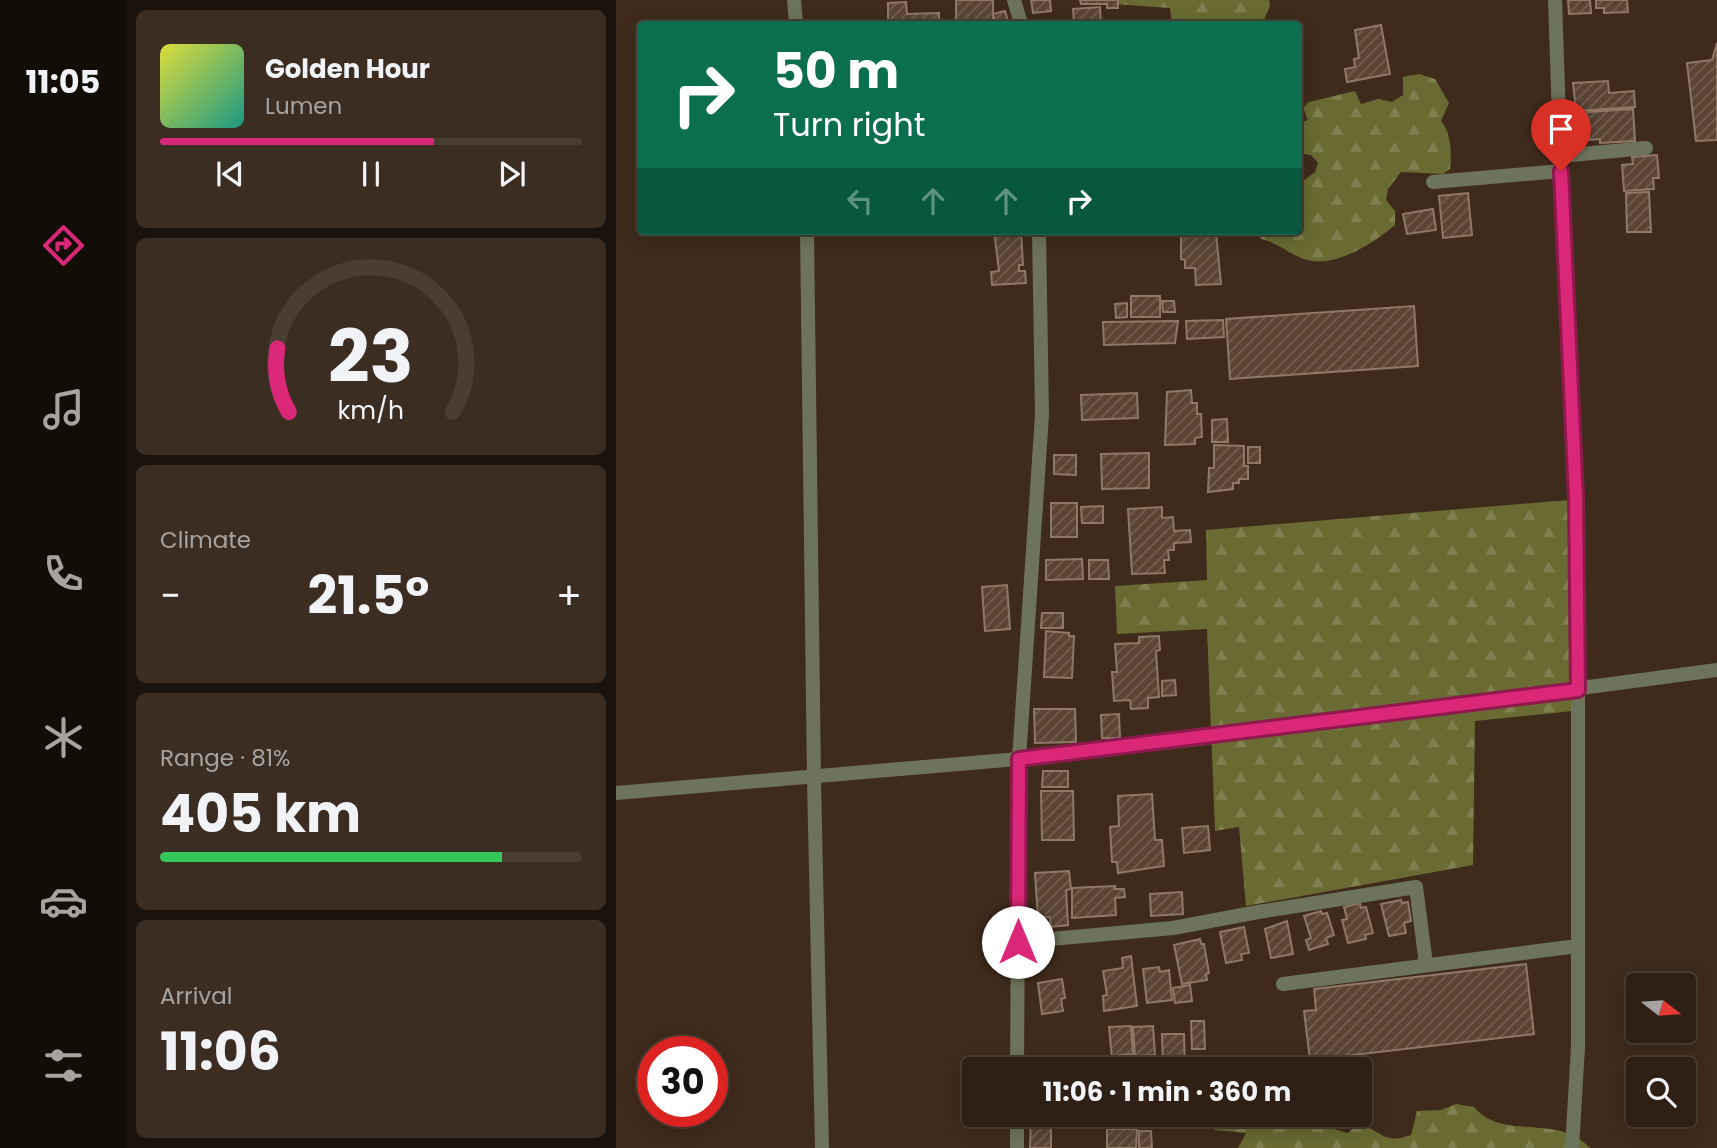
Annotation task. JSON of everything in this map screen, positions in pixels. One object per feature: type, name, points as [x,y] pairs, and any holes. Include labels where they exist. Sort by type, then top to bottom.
[{"type":"street","points":[[794,0],[796,21]]},
{"type":"street","points":[[1014,0],[1020,21]]},
{"type":"street","points":[[1555,0],[1563,236],[1567,265],[1576,483],[1578,1047],[1572,1148]]},
{"type":"street","points":[[1433,182],[1646,148]]},
{"type":"street","points":[[807,235],[822,1148]]},
{"type":"street","points":[[1017,1057],[1019,759],[1042,415],[1039,235]]},
{"type":"street","points":[[616,793],[814,779],[1019,759],[1578,690],[1717,670]]},
{"type":"street","points":[[1018,942],[1173,928],[1416,887],[1426,964]]},
{"type":"street","points":[[1283,984],[1577,946]]},
{"type":"street","points":[[1017,1127],[1017,1148]]},
{"type":"green space","points":[[1114,0],[1269,0],[1270,6],[1263,21],[1172,21],[1170,8],[1114,4]]},
{"type":"green space","points":[[1419,74],[1435,79],[1449,103],[1441,121],[1450,144],[1450,169],[1443,174],[1401,172],[1388,189],[1386,200],[1395,211],[1395,225],[1364,247],[1338,258],[1313,261],[1261,239],[1260,235],[1302,235],[1302,182],[1315,172],[1318,163],[1311,155],[1302,154],[1302,122],[1308,120],[1303,108],[1309,102],[1355,91],[1361,104],[1378,99],[1392,102],[1403,95],[1403,77]]},
{"type":"green space","points":[[1569,500],[1572,711],[1475,721],[1473,865],[1246,906],[1239,827],[1215,831],[1207,629],[1117,634],[1115,586],[1207,580],[1206,530]]},
{"type":"green space","points":[[1456,1104],[1474,1107],[1486,1117],[1500,1123],[1562,1131],[1576,1137],[1590,1148],[1238,1148],[1246,1133],[1215,1130],[1210,1127],[1326,1127],[1348,1133],[1354,1127],[1367,1127],[1387,1137],[1401,1138],[1411,1135],[1417,1111],[1441,1110]]},
{"type":"building","points":[[956,0],[993,0],[993,21],[956,21]]},
{"type":"building","points":[[1031,0],[1050,0],[1051,11],[1033,13]]},
{"type":"building","points":[[1080,0],[1118,0],[1118,8],[1107,8],[1107,4],[1081,4]]},
{"type":"building","points":[[1568,0],[1590,0],[1591,13],[1569,14]]},
{"type":"building","points":[[1596,0],[1627,0],[1628,12],[1604,13],[1604,8],[1596,8]]},
{"type":"building","points":[[906,2],[907,14],[939,13],[939,21],[888,21],[888,3]]},
{"type":"building","points":[[1100,7],[1101,21],[1074,21],[1073,9]]},
{"type":"building","points":[[1005,11],[1008,21],[995,21],[993,14]]},
{"type":"building","points":[[1381,25],[1390,74],[1347,82],[1345,69],[1355,67],[1354,59],[1359,58],[1355,30]]},
{"type":"building","points":[[1717,43],[1717,140],[1696,141],[1687,63],[1712,60]]},
{"type":"building","points":[[1608,81],[1609,93],[1634,91],[1635,107],[1576,111],[1573,83]]},
{"type":"building","points":[[1633,109],[1635,141],[1600,143],[1600,139],[1589,140],[1587,112]]},
{"type":"building","points":[[1657,155],[1659,178],[1653,178],[1654,189],[1624,191],[1622,165],[1633,164],[1632,157]]},
{"type":"building","points":[[1649,192],[1651,232],[1627,232],[1626,193]]},
{"type":"building","points":[[1468,193],[1472,235],[1443,238],[1439,196]]},
{"type":"building","points":[[1433,209],[1436,230],[1407,234],[1403,214]]},
{"type":"building","points":[[994,235],[1021,235],[1023,265],[1019,265],[1019,271],[1025,271],[1026,283],[992,285],[991,272],[999,271]]},
{"type":"building","points":[[1181,235],[1216,235],[1221,284],[1196,285],[1195,268],[1185,268],[1185,260],[1181,259]]},
{"type":"building","points":[[1131,296],[1160,296],[1160,317],[1131,317]]},
{"type":"building","points":[[1162,301],[1174,301],[1175,312],[1163,312]]},
{"type":"building","points":[[1127,303],[1127,317],[1116,318],[1115,304]]},
{"type":"building","points":[[1414,306],[1418,366],[1230,379],[1226,319]]},
{"type":"building","points":[[1223,320],[1224,337],[1187,339],[1186,321]]},
{"type":"building","points":[[1178,321],[1175,343],[1104,345],[1103,322]]},
{"type":"building","points":[[1191,390],[1192,403],[1197,403],[1197,414],[1201,414],[1202,437],[1195,438],[1195,444],[1165,445],[1167,392]]},
{"type":"building","points":[[1137,393],[1138,418],[1082,420],[1081,395]]},
{"type":"building","points":[[1227,419],[1228,442],[1212,442],[1212,420]]},
{"type":"building","points":[[1214,445],[1244,446],[1244,466],[1248,466],[1248,479],[1239,479],[1239,483],[1233,483],[1233,489],[1208,492],[1209,468],[1214,468]]},
{"type":"building","points":[[1248,447],[1260,447],[1260,463],[1248,463]]},
{"type":"building","points":[[1149,453],[1149,488],[1102,489],[1101,454]]},
{"type":"building","points":[[1054,455],[1076,455],[1076,475],[1054,474]]},
{"type":"building","points":[[1051,503],[1077,503],[1077,537],[1051,537]]},
{"type":"building","points":[[1103,506],[1103,523],[1082,523],[1081,507]]},
{"type":"building","points":[[1162,507],[1162,518],[1173,517],[1174,531],[1190,530],[1191,542],[1174,543],[1174,550],[1168,550],[1169,560],[1164,560],[1165,573],[1132,574],[1128,509]]},
{"type":"building","points":[[1082,559],[1083,579],[1046,580],[1046,560]]},
{"type":"building","points":[[1089,560],[1108,560],[1109,579],[1089,579]]},
{"type":"building","points":[[1007,585],[1010,629],[985,631],[982,587]]},
{"type":"building","points":[[1042,613],[1063,613],[1063,628],[1041,628]]},
{"type":"building","points":[[1046,631],[1074,636],[1072,678],[1044,677]]},
{"type":"building","points":[[1159,636],[1160,650],[1156,651],[1159,697],[1148,698],[1148,708],[1131,709],[1130,700],[1114,701],[1112,672],[1117,672],[1115,644],[1139,643],[1139,637]]},
{"type":"building","points":[[1175,680],[1176,695],[1162,696],[1162,681]]},
{"type":"building","points":[[1034,709],[1075,709],[1076,742],[1035,743]]},
{"type":"building","points":[[1119,714],[1120,738],[1102,738],[1101,715]]},
{"type":"building","points":[[1043,771],[1068,771],[1068,787],[1042,787]]},
{"type":"building","points":[[1041,791],[1073,791],[1074,840],[1042,840]]},
{"type":"building","points":[[1152,794],[1155,840],[1162,840],[1164,866],[1118,873],[1117,862],[1112,862],[1110,827],[1119,826],[1118,796]]},
{"type":"building","points":[[1208,826],[1210,850],[1184,853],[1182,828]]},
{"type":"building","points":[[1069,871],[1071,889],[1066,890],[1068,925],[1051,927],[1050,917],[1038,918],[1035,873]]},
{"type":"building","points":[[1115,886],[1115,889],[1124,889],[1125,897],[1115,898],[1116,915],[1072,918],[1072,888]]},
{"type":"building","points":[[1182,892],[1183,914],[1151,916],[1150,894]]},
{"type":"building","points":[[1401,900],[1402,903],[1408,902],[1411,921],[1404,923],[1406,933],[1389,936],[1381,904]]},
{"type":"building","points":[[1360,903],[1361,908],[1366,907],[1373,933],[1365,935],[1366,939],[1348,943],[1342,920],[1347,919],[1344,907]]},
{"type":"building","points":[[1321,911],[1322,914],[1327,913],[1334,935],[1326,938],[1328,944],[1309,950],[1306,940],[1311,938],[1304,916]]},
{"type":"building","points":[[1287,921],[1293,954],[1271,958],[1265,929]]},
{"type":"building","points":[[1244,927],[1249,953],[1241,954],[1242,960],[1226,963],[1220,932]]},
{"type":"building","points":[[1200,939],[1201,944],[1204,944],[1209,973],[1206,974],[1207,980],[1182,984],[1174,945]]},
{"type":"building","points":[[1131,956],[1137,1006],[1104,1011],[1103,996],[1107,995],[1103,971],[1123,968],[1122,958]]},
{"type":"building","points":[[1526,964],[1534,1034],[1336,1057],[1310,1057],[1304,1011],[1316,1010],[1314,989]]},
{"type":"building","points":[[1159,967],[1160,972],[1169,970],[1172,1000],[1147,1003],[1143,969]]},
{"type":"building","points":[[1062,979],[1065,998],[1061,999],[1063,1011],[1042,1014],[1038,983]]},
{"type":"building","points":[[1190,985],[1192,1001],[1175,1003],[1173,988]]},
{"type":"building","points":[[1191,1021],[1204,1021],[1205,1049],[1192,1049]]},
{"type":"building","points":[[1131,1026],[1133,1054],[1112,1057],[1109,1027]]},
{"type":"building","points":[[1153,1026],[1155,1055],[1135,1056],[1133,1027]]},
{"type":"building","points":[[1162,1034],[1184,1034],[1185,1057],[1163,1057]]},
{"type":"building","points":[[1031,1127],[1051,1127],[1051,1148],[1030,1148]]},
{"type":"building","points":[[1107,1129],[1137,1129],[1136,1148],[1107,1148]]},
{"type":"building","points":[[1139,1131],[1151,1131],[1152,1148],[1139,1148]]},
{"type":"route","points":[[1018,942],[1019,759],[1578,690],[1576,497],[1561,171]]}]
